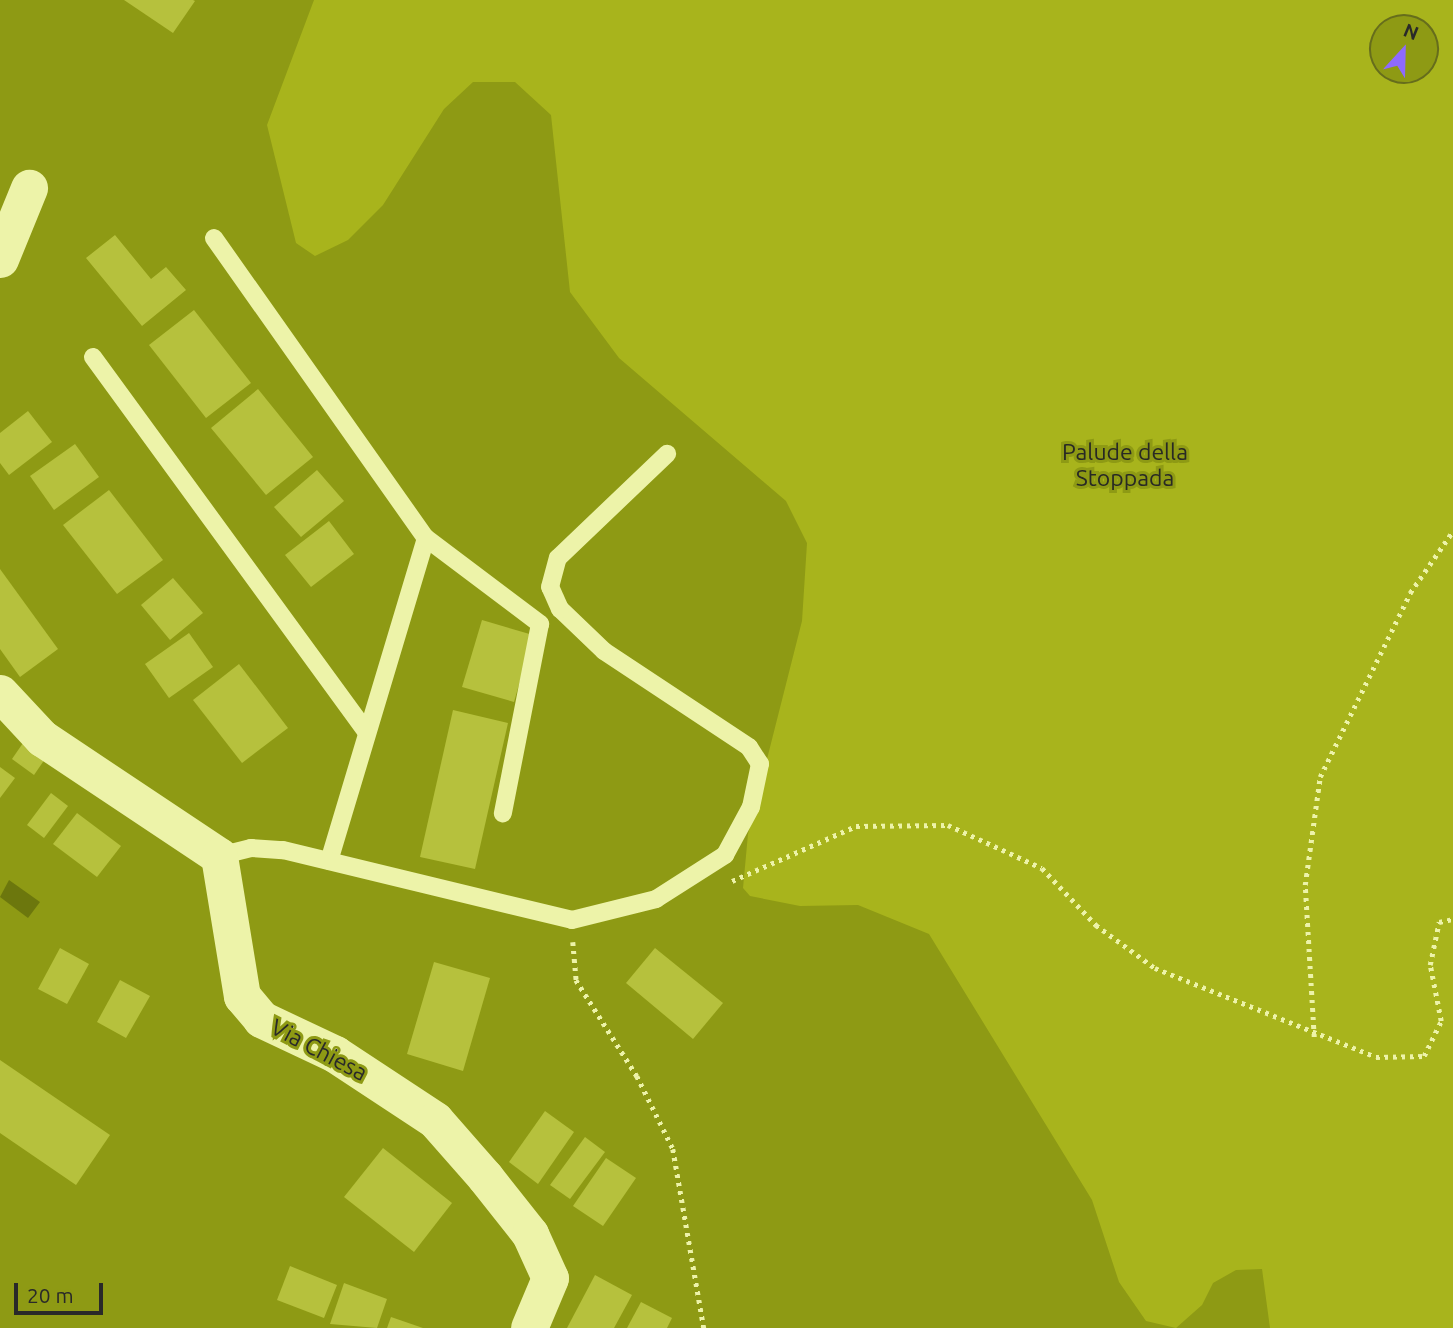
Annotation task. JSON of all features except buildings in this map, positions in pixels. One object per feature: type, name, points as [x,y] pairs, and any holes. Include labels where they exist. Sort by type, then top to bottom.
[{"type":"street","points":[[0,259],[29,188]]},
{"type":"street","points":[[0,693],[41,738],[219,856]]},
{"type":"street","name":"Via Chiesa","points":[[219,856],[242,996],[261,1019],[335,1054],[435,1120],[485,1177],[530,1234],[550,1278],[529,1328]]},
{"type":"lane","points":[[214,238],[426,538],[540,624],[503,813]]},
{"type":"lane","points":[[93,357],[366,732]]},
{"type":"lane","points":[[219,856],[251,848],[329,861],[572,920],[656,899],[725,855],[758,786],[760,764],[749,747],[604,651],[553,598],[558,558],[667,454]]},
{"type":"lane","points":[[329,861],[426,538]]},
{"type":"path","points":[[1314,1037],[1305,885],[1320,777],[1410,593],[1453,531]]},
{"type":"path","points":[[720,887],[856,827],[948,825],[1042,868],[1096,925],[1155,968],[1314,1037],[1376,1057],[1424,1056],[1441,1021],[1432,954],[1439,922],[1453,919]]},
{"type":"path","points":[[572,920],[576,981],[637,1076],[673,1149],[704,1328]]},
{"type":"green space","name":"Palude della Stoppada","points":[[314,0],[1453,0],[1453,1328],[1270,1328],[1262,1269],[1236,1270],[1213,1283],[1202,1305],[1176,1328],[1146,1321],[1119,1282],[1092,1200],[929,934],[858,905],[800,906],[750,896],[743,888],[748,834],[802,621],[807,543],[786,501],[619,358],[570,292],[551,115],[515,82],[473,82],[444,109],[383,205],[348,240],[315,256],[296,243],[267,125]]},
{"type":"shaded area","points":[[9,880],[40,902],[28,918],[0,897]]}]
